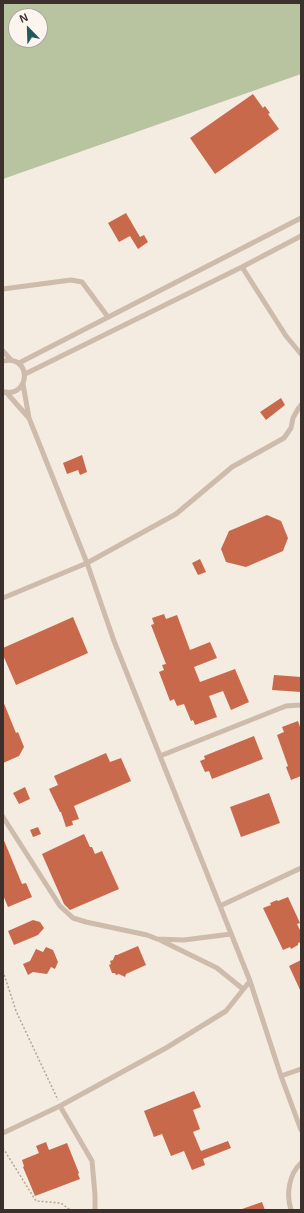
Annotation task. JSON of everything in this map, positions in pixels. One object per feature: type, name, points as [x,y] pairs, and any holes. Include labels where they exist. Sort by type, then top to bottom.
[{"type":"lane","points":[[19,363],[301,218]]},
{"type":"lane","points":[[25,374],[242,267],[301,236]]},
{"type":"lane","points":[[242,267],[286,336],[301,354]]},
{"type":"lane","points":[[3,289],[71,280],[82,282],[108,317]]},
{"type":"lane","points":[[3,351],[11,360]]},
{"type":"lane","points":[[3,361],[11,360],[22,366],[25,374],[23,384],[29,418],[87,563],[114,641],[250,981],[281,1076],[301,1130]]},
{"type":"lane","points":[[5,392],[16,391],[23,384]]},
{"type":"lane","points":[[5,392],[29,418]]},
{"type":"lane","points":[[3,598],[87,563],[176,514],[232,467],[284,438],[291,428],[293,418],[301,405]]},
{"type":"lane","points":[[160,756],[286,706],[301,704]]},
{"type":"lane","points":[[3,817],[60,906],[73,918],[158,939],[217,968],[243,989]]},
{"type":"lane","points":[[220,906],[301,868]]},
{"type":"lane","points":[[158,939],[184,940],[231,934]]},
{"type":"lane","points":[[3,1133],[60,1106],[166,1048],[226,1011],[250,981]]},
{"type":"lane","points":[[281,1076],[300,1069],[301,1075]]},
{"type":"lane","points":[[60,1106],[92,1161],[96,1195],[95,1210]]},
{"type":"lane","points":[[292,1210],[289,1198],[289,1186],[291,1177],[301,1163]]},
{"type":"path","points":[[3,971],[16,1011],[60,1106]]},
{"type":"path","points":[[3,1148],[36,1201],[61,1203],[70,1210]]},
{"type":"green space","points":[[3,3],[301,3],[301,74],[3,179]]},
{"type":"building","points":[[253,94],[263,108],[265,106],[270,113],[268,114],[279,129],[215,174],[190,138]]},
{"type":"building","points":[[126,213],[140,237],[144,235],[148,242],[138,249],[130,236],[119,242],[108,223]]},
{"type":"building","points":[[281,398],[285,405],[266,420],[260,412]]},
{"type":"building","points":[[82,455],[87,472],[80,475],[78,470],[67,474],[63,463]]},
{"type":"building","points":[[267,515],[281,521],[288,538],[283,551],[246,567],[226,562],[221,549],[229,531]]},
{"type":"building","points":[[200,559],[206,572],[198,575],[192,563]]},
{"type":"building","points":[[164,614],[166,619],[177,615],[190,650],[210,642],[217,658],[194,667],[200,682],[235,669],[249,702],[231,710],[223,691],[209,696],[217,717],[195,725],[193,720],[191,721],[184,704],[177,706],[174,699],[170,701],[159,672],[164,670],[162,665],[166,664],[151,625],[154,624],[152,618]]},
{"type":"building","points":[[73,617],[88,653],[16,685],[3,655],[3,648]]},
{"type":"building","points":[[274,675],[301,677],[301,692],[272,690]]},
{"type":"building","points":[[3,701],[16,733],[18,732],[24,747],[19,756],[3,763]]},
{"type":"building","points":[[298,721],[301,730],[301,776],[291,780],[286,767],[288,766],[277,735],[284,732],[282,727]]},
{"type":"building","points":[[254,736],[263,759],[212,779],[209,771],[205,772],[200,761],[205,759],[204,756]]},
{"type":"building","points":[[106,753],[110,762],[121,758],[131,781],[74,806],[79,819],[72,821],[73,825],[66,827],[61,812],[49,789],[58,785],[54,776]]},
{"type":"building","points":[[25,787],[30,799],[19,804],[13,793]]},
{"type":"building","points":[[269,793],[280,823],[241,837],[230,807]]},
{"type":"building","points":[[38,827],[41,834],[33,837],[30,830]]},
{"type":"building","points":[[84,834],[95,854],[102,851],[119,889],[70,910],[64,904],[42,854]]},
{"type":"building","points":[[3,838],[22,884],[26,883],[32,897],[8,907],[3,895]]},
{"type":"building","points":[[288,897],[300,923],[297,924],[301,932],[301,942],[291,949],[290,947],[283,950],[263,908],[271,905],[270,903]]},
{"type":"building","points":[[33,920],[40,922],[44,928],[38,935],[14,945],[8,931]]},
{"type":"building","points":[[138,946],[146,965],[126,974],[125,977],[112,973],[109,965],[111,964],[110,961],[113,960],[115,955]]},
{"type":"building","points":[[46,947],[53,950],[58,962],[55,969],[51,967],[47,974],[33,972],[28,975],[23,964],[30,961],[36,949],[43,952]]},
{"type":"building","points":[[301,960],[301,992],[289,966]]},
{"type":"building","points":[[194,1091],[201,1107],[193,1110],[200,1129],[193,1132],[201,1151],[228,1141],[231,1148],[203,1159],[205,1165],[192,1170],[184,1151],[171,1156],[162,1134],[154,1137],[144,1111]]},
{"type":"building","points":[[46,1142],[49,1150],[67,1143],[80,1179],[35,1196],[23,1167],[22,1160],[39,1153],[36,1146]]},
{"type":"building","points":[[262,1202],[265,1210],[242,1210],[242,1209]]}]
